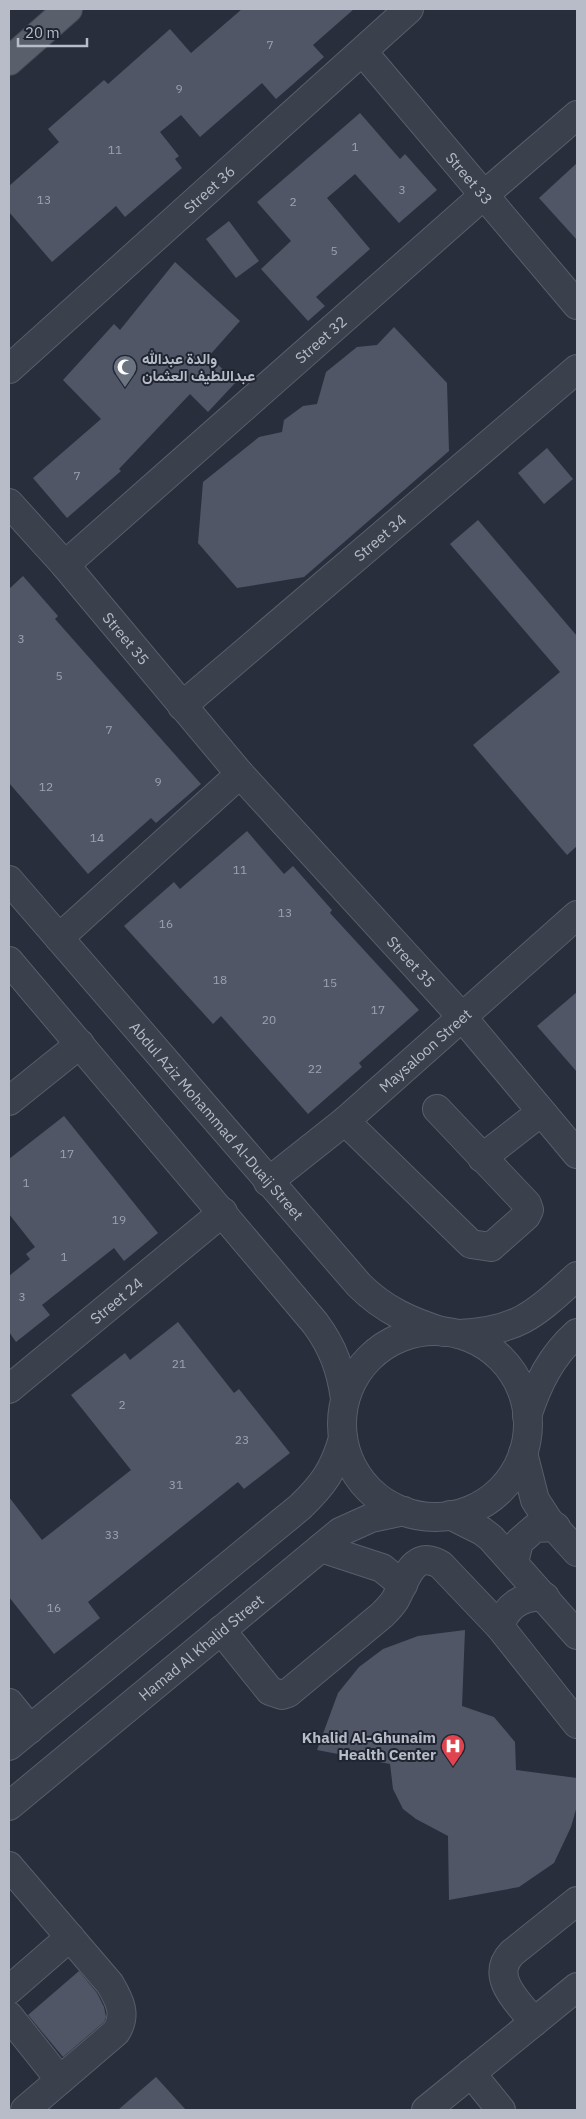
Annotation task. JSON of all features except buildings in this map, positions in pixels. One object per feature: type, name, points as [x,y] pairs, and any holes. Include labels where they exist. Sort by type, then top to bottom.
[{"type":"main road","points":[[9,61],[68,9]]},
{"type":"street","name":"Street 36","points":[[9,369],[409,9]]},
{"type":"street","name":"Street 33","points":[[363,52],[577,305]]},
{"type":"street","name":"Street 32","points":[[65,565],[577,115]]},
{"type":"street","name":"Street 34","points":[[182,706],[577,370]]},
{"type":"street","name":"Street 35","points":[[9,503],[65,565],[240,774],[463,1018],[577,1154]]},
{"type":"street","points":[[59,938],[240,774]]},
{"type":"street","name":"Abdul Aziz Mohammad Al-Duaij Street","points":[[9,880],[268,1182],[372,1298],[406,1319],[451,1333],[488,1348],[500,1358],[519,1385],[528,1416]]},
{"type":"street","name":"Maysaloon Street","points":[[268,1182],[345,1122],[577,915]]},
{"type":"street","points":[[9,961],[223,1212],[323,1335],[338,1363],[345,1399]]},
{"type":"street","points":[[9,1101],[80,1044]]},
{"type":"street","points":[[345,1122],[472,1244],[491,1247],[526,1216],[529,1210],[527,1204],[437,1109]]},
{"type":"street","points":[[482,1158],[541,1112]]},
{"type":"street","name":"Street 24","points":[[9,1389],[223,1212]]},
{"type":"street","points":[[577,1276],[544,1306],[524,1320],[498,1330],[451,1333],[428,1331],[412,1334],[382,1347],[370,1357],[359,1370],[345,1399],[342,1418],[343,1438],[351,1466],[368,1489],[379,1498],[404,1511],[427,1516],[450,1515],[474,1508],[495,1494],[512,1475],[523,1453],[528,1416],[540,1380],[553,1358],[577,1333]]},
{"type":"street","points":[[9,1746],[300,1507],[330,1473],[343,1438]]},
{"type":"street","points":[[523,1453],[535,1500],[548,1520],[577,1552]]},
{"type":"street","name":"Hamad Al Khalid Street","points":[[9,1806],[340,1532],[355,1524],[382,1515],[404,1511]]},
{"type":"street","points":[[450,1515],[482,1531],[514,1562],[577,1635]]},
{"type":"street","points":[[514,1562],[519,1542],[535,1528],[556,1527]]},
{"type":"street","points":[[321,1548],[382,1568],[403,1585]]},
{"type":"street","points":[[221,1630],[270,1691],[282,1695],[288,1693],[382,1615],[394,1601],[414,1566],[427,1560],[441,1565],[500,1627],[577,1724]]},
{"type":"street","points":[[500,1627],[503,1618],[516,1603],[534,1596],[545,1597]]},
{"type":"street","points":[[9,1703],[30,1729]]},
{"type":"street","points":[[9,1866],[110,1984],[117,1995],[123,2015],[116,2032],[25,2110]]},
{"type":"street","points":[[534,2022],[505,1985],[502,1977],[502,1968],[506,1959],[512,1953],[577,1901]]},
{"type":"street","points":[[9,1990],[70,1938]]},
{"type":"street","points":[[438,2107],[472,2073],[577,1987]]},
{"type":"street","points":[[9,2016],[60,2080]]},
{"type":"street","points":[[472,2073],[501,2110]]},
{"type":"place","name":"والدة عبدالله عبداللطيف العثمان","points":[[125,388]]},
{"type":"place","name":"Khalid Al-Ghunaim Health Center","points":[[453,1767]]}]
